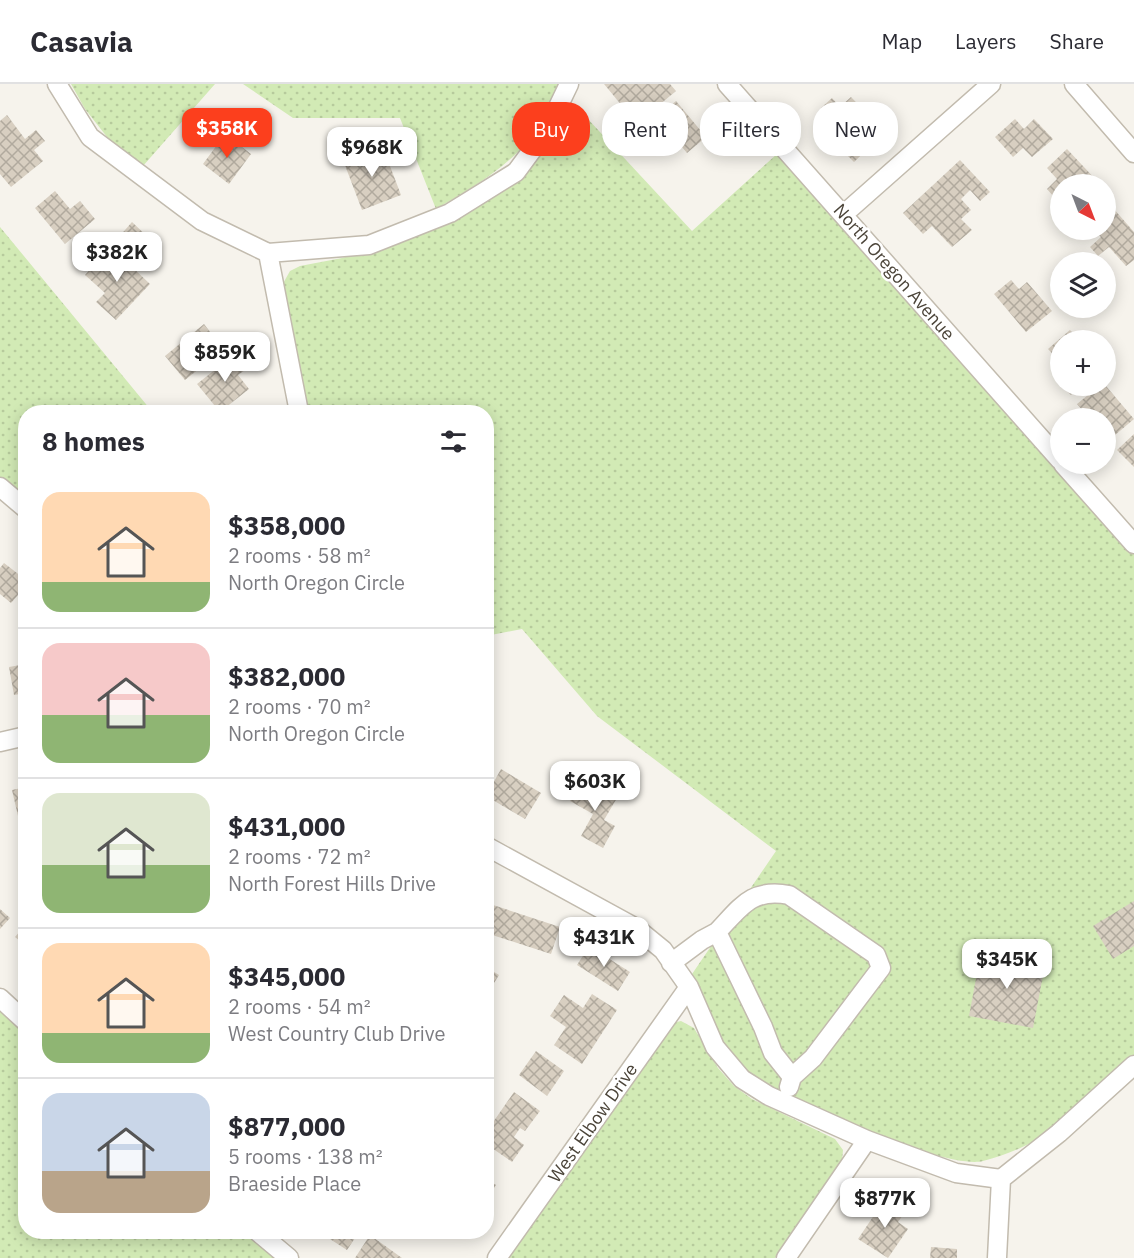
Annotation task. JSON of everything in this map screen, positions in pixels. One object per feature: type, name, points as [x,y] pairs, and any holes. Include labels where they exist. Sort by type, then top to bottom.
[{"type":"street","points":[[57,84],[90,137],[202,221],[268,253],[369,245],[450,213],[516,172],[547,130],[569,84]]},
{"type":"street","name":"North Oregon Avenue","points":[[727,84],[1050,448]]},
{"type":"street","points":[[844,214],[991,84]]},
{"type":"street","points":[[1074,84],[1134,153]]},
{"type":"street","points":[[268,253],[298,405]]},
{"type":"street","name":"North Oregon Avenue","points":[[1073,474],[1134,544]]},
{"type":"street","points":[[0,487],[18,502]]},
{"type":"street","points":[[0,742],[18,738]]},
{"type":"street","points":[[494,850],[636,928],[663,950],[689,987],[715,1047],[742,1079],[783,1102],[867,1140],[956,1173],[1001,1179],[1059,1133],[1134,1065]]},
{"type":"street","points":[[671,963],[717,932],[741,906],[756,895],[773,892],[789,895],[798,900],[876,955],[880,968],[813,1058],[792,1077],[783,1102]]},
{"type":"street","points":[[717,932],[763,1027],[773,1053],[792,1077]]},
{"type":"street","name":"West Elbow Drive","points":[[497,1258],[689,987]]},
{"type":"street","points":[[0,998],[18,1015]]},
{"type":"street","points":[[786,1258],[867,1140]]},
{"type":"street","points":[[997,1258],[1001,1179]]},
{"type":"street","points":[[266,1239],[289,1258]]},
{"type":"green space","points":[[71,84],[215,84],[143,166],[111,142],[85,109]]},
{"type":"green space","points":[[243,84],[560,84],[552,102],[512,102],[512,156],[514,156],[462,194],[436,209],[400,118],[293,118]]},
{"type":"green space","points":[[590,121],[602,134],[602,156],[622,156],[692,231],[775,156],[779,156],[1050,460],[1050,474],[1063,474],[1134,554],[1134,1055],[1050,1131],[1034,1141],[983,1161],[963,1161],[933,1154],[898,1143],[821,1112],[760,1080],[743,1068],[720,1037],[690,977],[776,851],[597,716],[522,629],[494,634],[494,405],[306,405],[281,287],[290,271],[300,266],[342,258],[384,245],[524,170],[537,156],[590,156]]},
{"type":"green space","points":[[0,227],[147,405],[18,405],[18,494],[0,478]]},
{"type":"green space","points":[[0,1007],[18,1024],[18,1239],[254,1239],[275,1258],[0,1258]]},
{"type":"green space","points":[[681,1021],[694,1028],[718,1068],[734,1086],[752,1099],[835,1139],[843,1150],[842,1160],[833,1177],[775,1258],[509,1258],[667,1028],[672,1023]]},
{"type":"building","points":[[604,84],[670,84],[676,91],[663,102],[619,102]]},
{"type":"building","points":[[851,97],[856,102],[846,102]]},
{"type":"building","points":[[7,115],[25,139],[36,130],[45,141],[34,150],[43,161],[11,187],[0,174],[0,121]]},
{"type":"building","points":[[688,115],[700,130],[700,142],[688,152]]},
{"type":"building","points":[[1015,119],[1024,129],[1034,119],[1053,139],[1032,157],[1023,148],[1013,157],[995,137]]},
{"type":"building","points":[[225,134],[251,154],[229,184],[203,164]]},
{"type":"building","points":[[382,145],[401,195],[362,210],[343,160]]},
{"type":"building","points":[[1067,149],[1090,174],[1052,174],[1047,168]]},
{"type":"building","points":[[848,156],[860,156],[854,162]]},
{"type":"building","points":[[960,160],[990,192],[980,201],[970,190],[961,199],[971,210],[961,219],[972,230],[952,247],[932,226],[923,234],[903,213]]},
{"type":"building","points":[[55,191],[70,209],[80,201],[95,219],[65,244],[35,208]]},
{"type":"building","points":[[1116,211],[1134,232],[1134,260],[1126,266],[1116,252],[1109,247],[1103,252],[1094,252],[1090,247],[1098,240],[1116,240]]},
{"type":"building","points":[[132,222],[151,240],[130,263],[111,246]]},
{"type":"building","points":[[111,247],[150,284],[116,320],[96,302],[105,293],[85,275]]},
{"type":"building","points":[[1011,280],[1019,289],[1027,282],[1050,309],[1050,313],[1026,332],[994,294]]},
{"type":"building","points":[[204,324],[214,337],[204,344],[214,357],[185,380],[165,356]]},
{"type":"building","points":[[236,353],[248,368],[238,375],[249,389],[229,405],[214,405],[197,384]]},
{"type":"building","points":[[1087,396],[1114,396],[1134,419],[1116,434],[1116,408],[1080,408],[1077,404]]},
{"type":"building","points":[[1134,434],[1134,467],[1117,450]]},
{"type":"building","points":[[4,563],[18,574],[18,595],[11,603],[0,594],[0,568]]},
{"type":"building","points":[[18,665],[18,694],[14,695],[9,667]]},
{"type":"building","points":[[501,769],[541,793],[525,819],[494,801],[494,782]]},
{"type":"building","points":[[583,779],[617,798],[604,820],[615,826],[603,848],[581,836],[593,814],[570,801]]},
{"type":"building","points":[[18,789],[18,816],[12,790]]},
{"type":"building","points":[[1134,901],[1134,946],[1113,959],[1093,926]]},
{"type":"building","points":[[494,905],[560,927],[551,954],[494,936]]},
{"type":"building","points":[[0,909],[10,918],[0,929]]},
{"type":"building","points":[[589,946],[630,972],[618,991],[577,965]]},
{"type":"building","points":[[981,952],[1045,965],[1033,1028],[969,1016]]},
{"type":"building","points":[[494,972],[499,975],[494,983]]},
{"type":"building","points":[[592,994],[617,1010],[582,1064],[554,1045],[566,1027],[550,1016],[564,995],[583,1008]]},
{"type":"building","points":[[536,1051],[564,1071],[547,1096],[519,1075]]},
{"type":"building","points":[[514,1092],[540,1111],[525,1131],[520,1128],[514,1137],[524,1145],[512,1162],[494,1150],[494,1121]]},
{"type":"building","points":[[885,1199],[905,1212],[898,1222],[908,1229],[888,1258],[858,1239]]},
{"type":"building","points":[[330,1239],[354,1239],[347,1250]]},
{"type":"building","points":[[367,1239],[376,1239],[402,1258],[355,1258]]},
{"type":"building","points":[[931,1247],[957,1249],[957,1258],[930,1258]]}]
